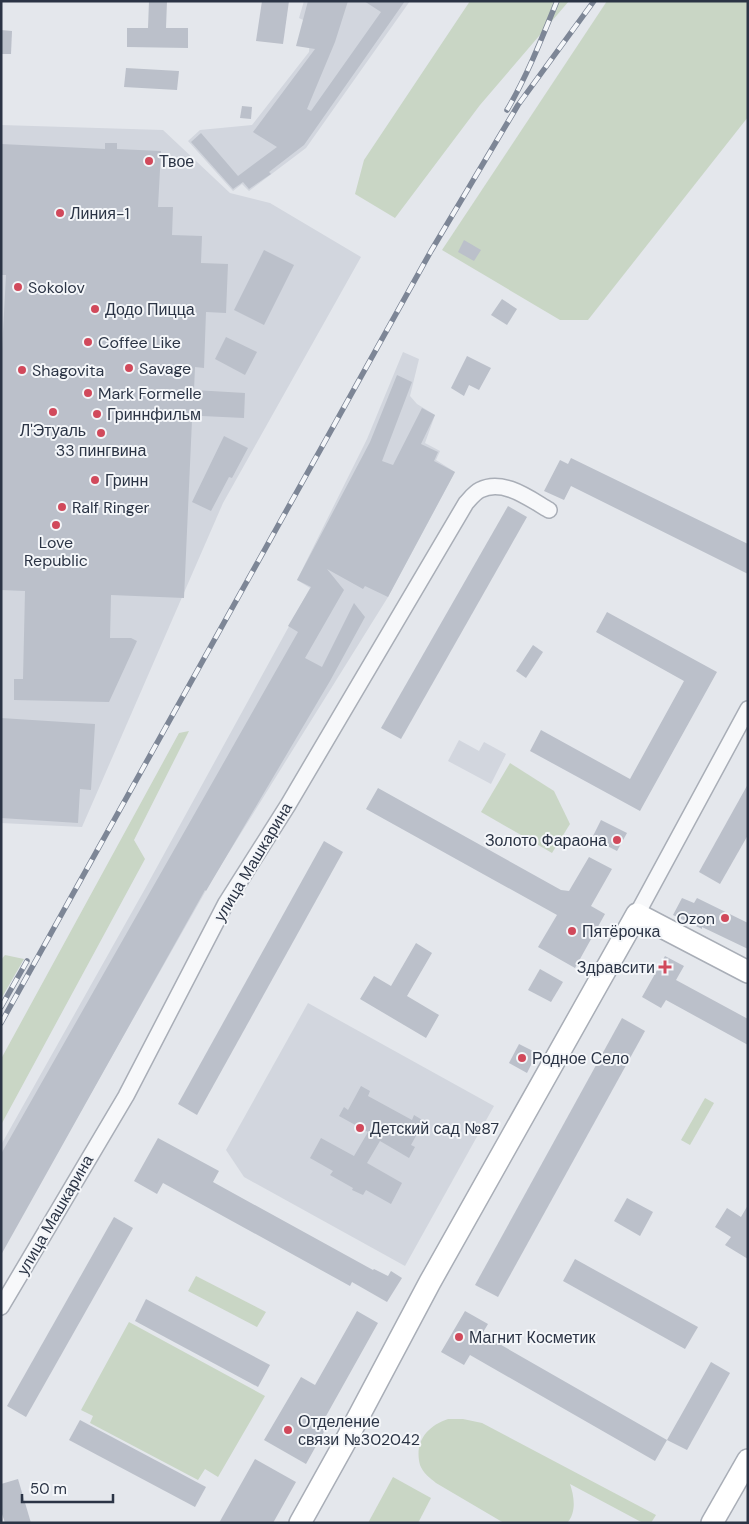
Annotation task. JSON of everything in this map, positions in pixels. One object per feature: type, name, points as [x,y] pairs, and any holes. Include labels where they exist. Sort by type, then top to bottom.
[{"type":"street","name":"улица Машкарина","points":[[1,1307],[126,1096],[226,903],[288,805],[466,503],[480,490],[496,486],[513,490],[549,510]]},
{"type":"street","points":[[300,1523],[430,1282],[637,914],[748,709]]},
{"type":"street","points":[[637,914],[748,972]]},
{"type":"street","points":[[712,1523],[748,1460]]},
{"type":"shaded area","points":[[304,1],[410,1],[306,148],[249,191],[242,184],[233,191],[188,141],[200,130],[252,125],[309,52],[311,24],[299,18]]},
{"type":"shaded area","points":[[1,125],[163,130],[230,193],[270,203],[361,257],[223,503],[82,827],[1,823]]},
{"type":"shaded area","points":[[403,352],[419,359],[410,396],[417,404],[435,415],[425,443],[440,451],[436,460],[455,472],[388,597],[213,878],[1,1252],[1,1145],[146,887],[310,588],[297,580],[367,439]]},
{"type":"shaded area","points":[[459,740],[479,751],[484,742],[506,754],[491,784],[448,761]]},
{"type":"shaded area","name":"Детский сад №87","points":[[308,1003],[494,1106],[405,1266],[244,1177],[226,1150]]},
{"type":"green space","points":[[470,1],[569,1],[480,105],[395,218],[355,194],[364,160]]},
{"type":"green space","points":[[607,1],[748,1],[748,117],[588,320],[560,320],[442,250]]},
{"type":"green space","points":[[189,731],[134,840],[145,859],[1,1125],[1,1059],[179,733]]},
{"type":"green space","points":[[510,763],[554,791],[570,824],[552,853],[481,812]]},
{"type":"green space","points":[[5,955],[24,959],[1,999],[1,960]]},
{"type":"green space","points":[[705,1098],[714,1103],[690,1145],[681,1140]]},
{"type":"green space","points":[[196,1276],[266,1312],[257,1327],[188,1291]]},
{"type":"green space","points":[[129,1322],[265,1396],[218,1477],[205,1469],[198,1480],[90,1423],[93,1416],[81,1410]]},
{"type":"green space","points":[[448,1419],[463,1419],[482,1423],[656,1515],[651,1523],[643,1523],[570,1484],[573,1509],[567,1523],[504,1523],[436,1483],[421,1468],[419,1449],[424,1436],[434,1426]]},
{"type":"green space","points":[[393,1477],[431,1498],[418,1523],[368,1523]]},
{"type":"building","points":[[149,1],[167,1],[166,28],[188,28],[188,48],[127,47],[127,28],[148,28]]},
{"type":"building","points":[[262,1],[289,1],[283,44],[256,41]]},
{"type":"building","points":[[308,1],[348,1],[335,42],[307,109],[311,111],[381,12],[364,1],[405,1],[304,145],[269,172],[271,174],[249,189],[243,182],[233,189],[191,142],[201,133],[238,176],[277,147],[253,132],[315,49],[296,46]]},
{"type":"building","points":[[1,30],[12,31],[11,54],[1,54]]},
{"type":"building","points":[[126,68],[179,71],[177,90],[124,87]]},
{"type":"building","points":[[242,106],[252,107],[251,119],[240,118]]},
{"type":"building","name":"Гринн","points":[[105,143],[117,143],[117,149],[161,151],[158,207],[173,207],[172,235],[202,236],[201,263],[228,264],[226,313],[206,312],[204,368],[195,367],[194,390],[245,393],[244,418],[181,415],[192,420],[184,598],[111,595],[110,638],[131,638],[137,641],[109,702],[14,700],[14,679],[23,679],[25,591],[1,590],[1,369],[6,275],[1,275],[1,144],[105,149]]},
{"type":"building","points":[[464,240],[481,250],[474,261],[458,252]]},
{"type":"building","points":[[264,250],[294,265],[264,325],[234,310]]},
{"type":"building","points":[[502,299],[517,309],[507,325],[491,315]]},
{"type":"building","points":[[226,337],[257,352],[245,375],[215,359]]},
{"type":"building","points":[[467,356],[491,368],[479,390],[469,385],[464,396],[451,388]]},
{"type":"building","points":[[397,375],[412,382],[382,461],[393,465],[422,408],[435,415],[421,444],[438,452],[434,461],[455,472],[388,597],[365,586],[363,589],[327,569],[344,590],[305,658],[322,667],[354,603],[365,617],[330,681],[205,890],[1,1255],[1,1154],[298,632],[288,626],[311,587],[297,580],[370,442]]},
{"type":"building","points":[[224,436],[248,448],[232,478],[229,477],[211,511],[192,502]]},
{"type":"building","points":[[571,458],[748,544],[748,574],[571,486],[564,500],[544,491],[560,460],[568,464]]},
{"type":"building","points":[[508,506],[527,517],[401,739],[381,728]]},
{"type":"building","points":[[607,612],[717,672],[640,811],[530,751],[541,730],[630,779],[684,681],[596,632]]},
{"type":"building","points":[[533,645],[543,652],[526,678],[516,671]]},
{"type":"building","points":[[1,718],[95,724],[91,790],[80,789],[78,823],[1,818]]},
{"type":"building","points":[[748,784],[748,835],[720,884],[699,872]]},
{"type":"building","points":[[378,788],[561,890],[569,891],[589,857],[612,869],[591,906],[605,914],[575,968],[538,947],[557,915],[366,809]]},
{"type":"building","points":[[601,820],[627,833],[617,851],[592,838]]},
{"type":"building","points":[[324,841],[343,852],[197,1115],[178,1104]]},
{"type":"building","points":[[682,898],[694,903],[697,898],[748,923],[748,949],[673,915]]},
{"type":"building","points":[[416,943],[432,953],[407,996],[439,1015],[426,1038],[360,999],[374,976],[391,986]]},
{"type":"building","points":[[665,956],[684,966],[676,980],[748,1019],[748,1045],[666,1000],[661,1008],[642,997]]},
{"type":"building","points":[[540,969],[563,982],[551,1002],[528,990]]},
{"type":"building","points":[[622,1018],[645,1031],[498,1297],[475,1285]]},
{"type":"building","points":[[519,1044],[537,1053],[527,1073],[509,1063]]},
{"type":"building","points":[[361,1086],[370,1091],[368,1096],[412,1120],[414,1115],[424,1121],[411,1145],[415,1147],[409,1158],[380,1141],[367,1163],[402,1183],[391,1204],[366,1190],[363,1195],[352,1190],[353,1188],[330,1175],[333,1171],[310,1158],[321,1138],[354,1156],[368,1132],[339,1116],[344,1107],[348,1110]]},
{"type":"building","points":[[158,1138],[219,1171],[213,1182],[373,1270],[388,1276],[391,1271],[402,1278],[387,1302],[352,1282],[350,1286],[163,1183],[157,1194],[134,1181]]},
{"type":"building","points":[[627,1198],[653,1212],[640,1236],[614,1221]]},
{"type":"building","points":[[748,1205],[748,1259],[725,1245],[731,1237],[715,1227],[727,1208],[741,1217]]},
{"type":"building","points":[[114,1217],[133,1228],[26,1417],[7,1406]]},
{"type":"building","points":[[575,1259],[698,1327],[685,1349],[563,1281]]},
{"type":"building","points":[[146,1299],[270,1365],[258,1387],[135,1321]]},
{"type":"building","points":[[357,1311],[378,1323],[321,1425],[326,1428],[306,1464],[264,1440],[301,1377],[315,1385]]},
{"type":"building","points":[[465,1311],[488,1324],[482,1334],[667,1440],[655,1461],[470,1355],[464,1365],[441,1352]]},
{"type":"building","points":[[711,1362],[730,1373],[687,1450],[667,1440]]},
{"type":"building","points":[[80,1420],[206,1487],[195,1507],[69,1440]]},
{"type":"building","points":[[255,1459],[296,1482],[273,1523],[219,1523]]},
{"type":"building","points":[[18,1479],[31,1523],[5,1523],[1,1511],[1,1484]]},
{"type":"railway","points":[[507,110],[528,70],[557,1]]},
{"type":"railway","points":[[1,1023],[431,251],[518,105],[594,1]]},
{"type":"railway","points":[[1,1007],[27,961]]},
{"type":"place","name":"Твое","points":[[149,161]]},
{"type":"place","name":"Линия-1","points":[[60,213]]},
{"type":"place","name":"Sokolov","points":[[18,287]]},
{"type":"place","name":"Додо Пицца","points":[[95,309]]},
{"type":"place","name":"Coffee Like","points":[[88,342]]},
{"type":"place","name":"Savage","points":[[129,368]]},
{"type":"place","name":"Shagovita","points":[[22,370]]},
{"type":"place","name":"Mark Formelle","points":[[88,393]]},
{"type":"place","name":"Л'Этуаль","points":[[53,412]]},
{"type":"place","name":"Гриннфильм","points":[[97,414]]},
{"type":"place","name":"33 пингвина","points":[[101,433]]},
{"type":"place","name":"Гринн","points":[[95,480]]},
{"type":"place","name":"Ralf Ringer","points":[[62,507]]},
{"type":"place","name":"Love Republic","points":[[56,525]]},
{"type":"place","name":"Золото Фараона","points":[[617,840]]},
{"type":"place","name":"Ozon","points":[[725,918]]},
{"type":"place","name":"Пятёрочка","points":[[572,931]]},
{"type":"place","name":"Здравсити","points":[[665,967]]},
{"type":"place","name":"Родное Село","points":[[522,1058]]},
{"type":"place","name":"Детский сад №87","points":[[360,1128]]},
{"type":"place","name":"Магнит Косметик","points":[[459,1337]]},
{"type":"place","name":"Отделение связи №302042","points":[[288,1430]]}]
